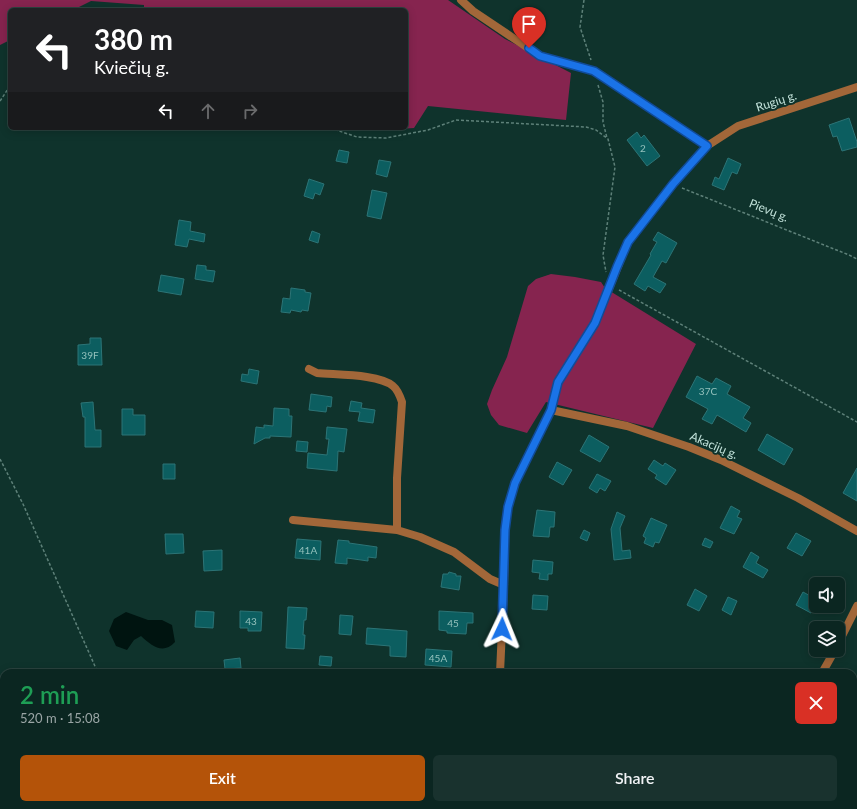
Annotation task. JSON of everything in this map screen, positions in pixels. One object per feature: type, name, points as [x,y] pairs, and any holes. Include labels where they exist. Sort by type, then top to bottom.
[{"type":"street","points":[[461,0],[473,11],[540,56],[594,71],[707,146],[673,184],[628,242],[595,323],[558,382],[551,410],[515,483],[508,507],[505,530],[500,669]]},
{"type":"street","name":"Rugių g.","points":[[707,146],[738,126],[857,87]]},
{"type":"street","points":[[309,369],[317,373],[378,379],[394,386],[399,394],[402,402],[397,478],[397,530]]},
{"type":"street","name":"Akacijų g.","points":[[551,410],[627,426],[690,447],[798,498],[857,531]]},
{"type":"street","points":[[293,520],[397,530],[420,536],[454,552],[490,579],[504,585]]},
{"type":"street","points":[[845,630],[857,606]]},
{"type":"street","points":[[824,669],[831,657]]},
{"type":"path","points":[[584,0],[580,27],[603,102],[603,122],[615,167],[603,255],[606,278],[610,285],[857,422]]},
{"type":"path","points":[[0,101],[8,89]]},
{"type":"path","points":[[336,130],[357,137],[386,138],[428,130],[456,120],[586,127],[596,130],[608,139]]},
{"type":"path","name":"Pievų g.","points":[[673,184],[857,259]]},
{"type":"path","points":[[0,459],[23,504],[96,669]]},
{"type":"shaded area","points":[[0,0],[448,0],[505,39],[571,73],[566,120],[428,106],[414,128],[408,128],[408,8],[144,8],[144,5],[91,1],[77,8],[8,8],[8,41],[0,45]]},
{"type":"shaded area","points":[[551,274],[601,282],[605,288],[696,344],[653,428],[546,402],[527,433],[499,425],[491,415],[487,404],[507,357],[528,286],[536,279]]},
{"type":"shaded area","points":[[126,612],[148,620],[162,620],[172,625],[175,642],[166,648],[158,648],[153,646],[141,636],[134,640],[127,650],[116,646],[109,631],[114,619]]},
{"type":"building","points":[[849,118],[857,142],[857,147],[842,151],[837,136],[833,137],[829,125]]},
{"type":"building","points":[[637,132],[641,138],[644,135],[660,156],[647,166],[627,140]]},
{"type":"building","points":[[339,150],[349,152],[347,163],[336,161]]},
{"type":"building","points":[[728,158],[741,164],[737,174],[732,172],[724,190],[712,185],[715,177],[719,179]]},
{"type":"building","points":[[379,160],[391,162],[387,177],[376,174]]},
{"type":"building","points":[[309,179],[324,184],[320,195],[315,193],[313,199],[304,196]]},
{"type":"building","points":[[372,190],[387,193],[381,219],[367,216]]},
{"type":"building","points":[[179,220],[191,222],[190,231],[205,234],[204,242],[189,239],[187,247],[175,245]]},
{"type":"building","points":[[312,231],[320,234],[318,243],[309,240]]},
{"type":"building","points":[[658,232],[677,243],[666,263],[662,261],[653,277],[666,284],[660,293],[648,286],[645,291],[634,284],[657,242],[653,240]]},
{"type":"building","points":[[197,265],[206,266],[206,270],[215,271],[213,282],[195,279]]},
{"type":"building","points":[[161,275],[184,279],[181,295],[158,291]]},
{"type":"building","points":[[291,288],[305,290],[305,292],[311,293],[308,311],[302,310],[301,312],[291,310],[290,313],[281,312],[283,298],[290,299]]},
{"type":"building","points":[[90,338],[101,338],[102,365],[78,365],[78,345],[90,344]]},
{"type":"building","points":[[249,369],[259,371],[257,384],[241,381],[242,374],[248,375]]},
{"type":"building","points":[[697,376],[712,384],[716,378],[731,386],[727,394],[750,407],[743,418],[751,423],[746,432],[717,415],[712,424],[702,419],[708,409],[686,397]]},
{"type":"building","points":[[311,394],[332,397],[331,407],[327,406],[326,412],[309,410]]},
{"type":"building","points":[[351,401],[362,403],[361,408],[375,410],[373,423],[358,421],[360,412],[349,411]]},
{"type":"building","points":[[93,402],[95,430],[101,430],[101,447],[85,447],[85,417],[83,417],[81,403]]},
{"type":"building","points":[[274,408],[289,409],[289,416],[292,416],[291,437],[270,436],[270,438],[265,438],[254,444],[256,427],[264,428],[264,425],[273,426]]},
{"type":"building","points":[[122,409],[133,409],[133,415],[145,415],[145,435],[122,435]]},
{"type":"building","points":[[327,427],[347,429],[344,452],[338,451],[337,471],[307,468],[308,453],[327,455],[329,439],[326,439]]},
{"type":"building","points":[[767,434],[793,449],[784,465],[758,450]]},
{"type":"building","points":[[589,435],[609,447],[600,462],[580,451]]},
{"type":"building","points":[[297,441],[308,442],[307,452],[296,451]]},
{"type":"building","points":[[654,460],[663,466],[665,463],[676,470],[666,485],[655,478],[657,475],[648,469]]},
{"type":"building","points":[[557,462],[572,470],[563,485],[549,477]]},
{"type":"building","points":[[163,464],[175,464],[175,479],[163,479]]},
{"type":"building","points":[[857,468],[857,501],[843,493]]},
{"type":"building","points":[[597,474],[611,481],[605,491],[600,488],[597,493],[589,488]]},
{"type":"building","points":[[731,506],[740,511],[737,517],[742,519],[734,534],[720,528]]},
{"type":"building","points":[[537,510],[555,512],[554,527],[550,527],[549,537],[533,536]]},
{"type":"building","points":[[617,512],[625,516],[620,528],[622,551],[630,550],[631,558],[614,560],[611,529]]},
{"type":"building","points":[[651,518],[667,525],[659,543],[655,542],[653,547],[644,543],[646,538],[643,536]]},
{"type":"building","points":[[584,530],[590,533],[587,541],[580,538]]},
{"type":"building","points":[[796,533],[811,541],[802,556],[787,548]]},
{"type":"building","points":[[165,534],[183,534],[184,553],[166,554]]},
{"type":"building","points":[[705,538],[713,542],[710,548],[702,545]]},
{"type":"building","points":[[297,539],[321,541],[320,560],[295,558]]},
{"type":"building","points":[[338,540],[377,547],[376,558],[368,557],[368,561],[347,558],[347,564],[335,563]]},
{"type":"building","points":[[222,550],[222,570],[204,571],[203,551]]},
{"type":"building","points":[[751,552],[759,557],[756,563],[768,570],[763,578],[743,567]]},
{"type":"building","points":[[533,560],[553,562],[552,574],[548,574],[548,580],[539,579],[540,573],[532,572]]},
{"type":"building","points":[[449,572],[456,574],[456,576],[461,576],[459,590],[441,587],[443,574],[448,574]]},
{"type":"building","points":[[695,589],[707,596],[699,611],[687,605]]},
{"type":"building","points":[[803,592],[809,595],[809,612],[796,605]]},
{"type":"building","points":[[533,595],[548,596],[547,610],[532,609]]},
{"type":"building","points":[[728,597],[737,601],[731,615],[722,610]]},
{"type":"building","points":[[288,607],[307,608],[306,620],[304,620],[304,649],[286,648]]},
{"type":"building","points":[[196,611],[214,612],[213,628],[195,627]]},
{"type":"building","points":[[240,611],[262,612],[261,631],[248,631],[248,628],[240,628]]},
{"type":"building","points":[[439,611],[473,613],[473,623],[467,623],[466,634],[447,633],[447,631],[439,630]]},
{"type":"building","points":[[340,615],[353,616],[351,635],[339,634]]},
{"type":"building","points":[[367,628],[407,631],[406,657],[390,656],[390,646],[366,644]]},
{"type":"building","points":[[426,649],[452,651],[451,667],[425,665]]},
{"type":"building","points":[[320,656],[332,657],[331,666],[319,665]]},
{"type":"building","points":[[240,658],[241,668],[225,669],[224,660]]},
{"type":"route","points":[[502,629],[505,530],[508,507],[515,483],[551,410],[558,382],[595,323],[628,242],[673,184],[707,146],[594,71],[540,56],[529,48]]}]
